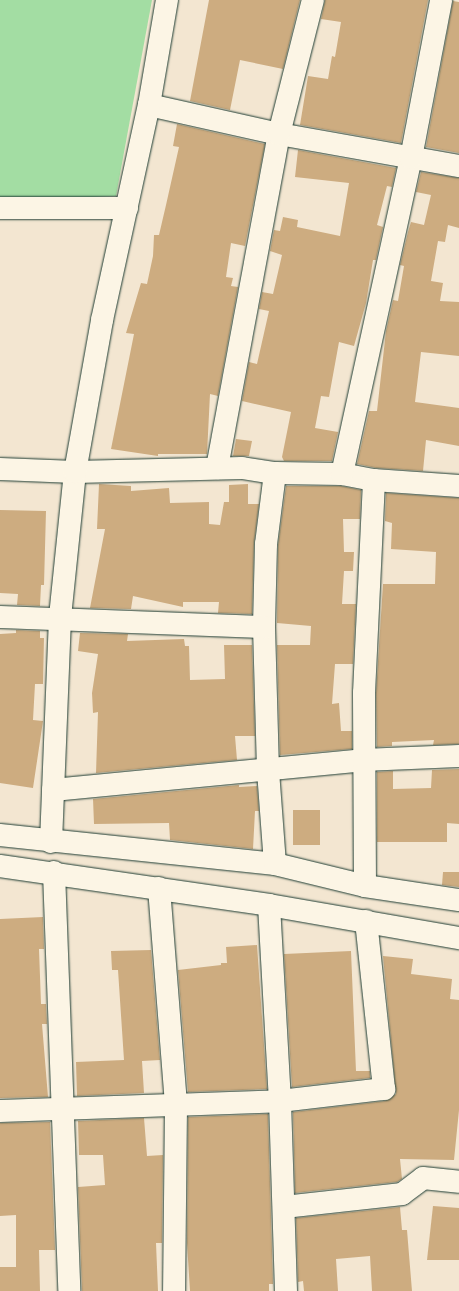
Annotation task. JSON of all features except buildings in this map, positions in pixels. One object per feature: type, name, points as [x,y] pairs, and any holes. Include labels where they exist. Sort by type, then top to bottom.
[{"type":"street","points":[[51,842],[60,617],[75,472],[102,320],[149,105],[167,0]]},
{"type":"street","points":[[217,468],[279,134],[313,0]]},
{"type":"street","points":[[342,474],[411,158],[441,0]]},
{"type":"street","points":[[149,105],[279,134],[459,166]]},
{"type":"street","points":[[0,208],[127,208]]},
{"type":"street","points":[[0,469],[75,472],[217,468],[275,472],[342,474],[374,480],[459,486]]},
{"type":"street","points":[[275,472],[266,544],[264,627],[268,771],[275,864]]},
{"type":"street","points":[[365,886],[363,760],[374,480]]},
{"type":"street","points":[[0,617],[60,617],[264,627]]},
{"type":"street","points":[[53,790],[268,771],[363,760],[459,756]]},
{"type":"street","points":[[0,835],[51,842],[275,864],[365,886],[459,900]]},
{"type":"street","points":[[0,866],[54,872],[269,905],[459,938]]},
{"type":"street","points":[[54,872],[64,1109],[69,1291]]},
{"type":"street","points":[[159,888],[176,1106],[174,1291]]},
{"type":"street","points":[[269,905],[280,1100],[286,1291]]},
{"type":"street","points":[[0,1111],[176,1106],[280,1100],[384,1089],[366,921]]},
{"type":"street","points":[[284,1207],[402,1194],[423,1178],[459,1182]]},
{"type":"green space","points":[[0,0],[152,0],[116,196],[0,201]]}]
